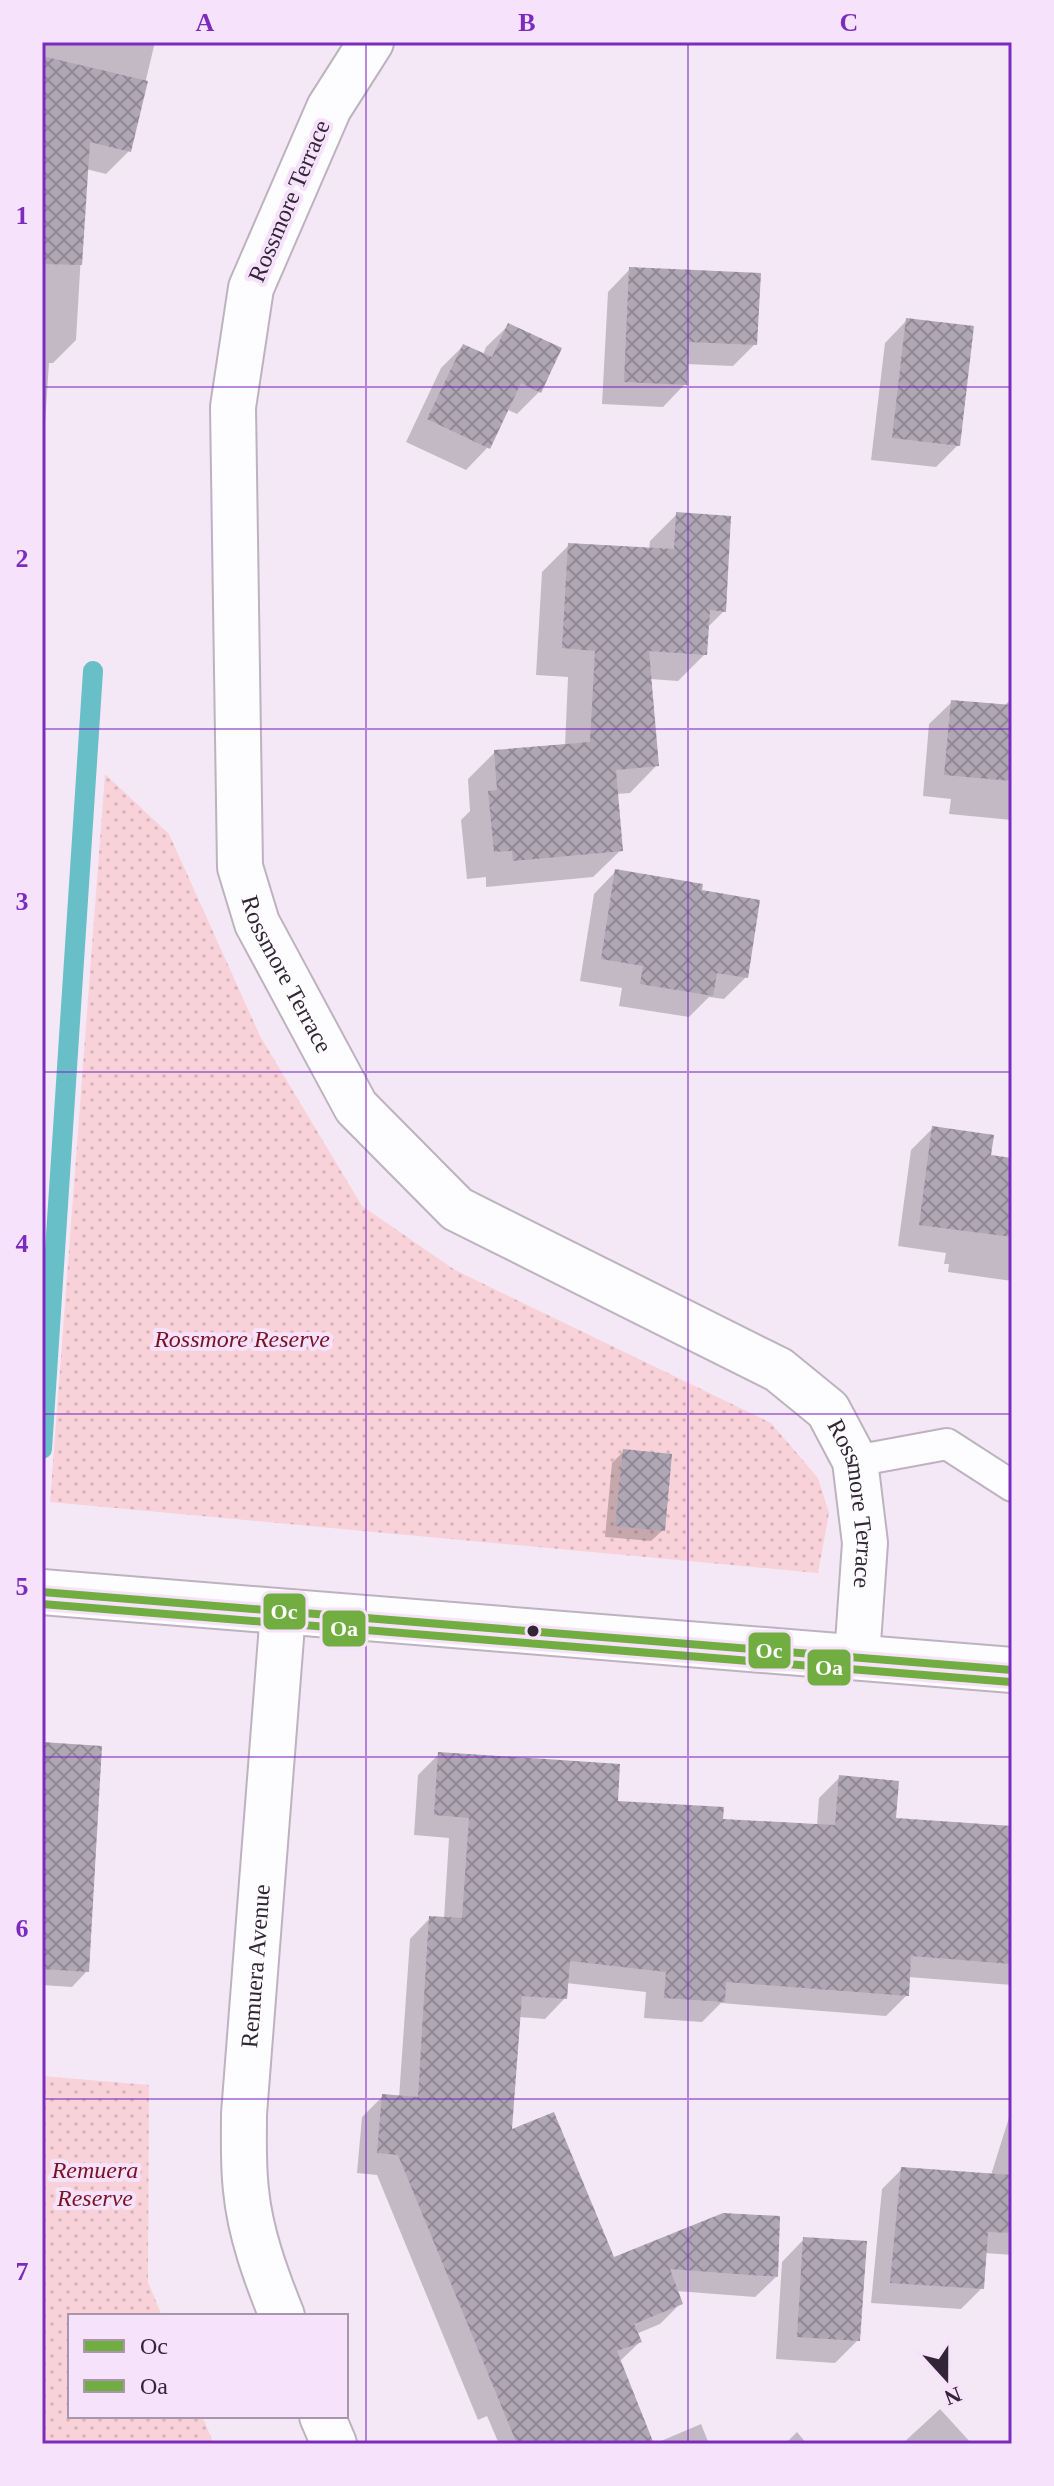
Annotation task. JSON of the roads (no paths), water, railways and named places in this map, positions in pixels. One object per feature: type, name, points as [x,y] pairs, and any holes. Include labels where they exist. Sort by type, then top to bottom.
[{"type":"street","name":"Rossmore Terrace","points":[[371,42],[329,108],[251,288],[233,407],[240,867],[257,923],[356,1107],[457,1209],[779,1370],[828,1410],[855,1461],[865,1543],[857,1657]]},
{"type":"street","points":[[42,1592],[1012,1670]]},
{"type":"street","name":"Remuera Avenue","points":[[281,2314],[256,2240],[246,2191],[244,2114],[283,1612]]},
{"type":"street","points":[[323,2418],[334,2444]]},
{"type":"lane","points":[[855,1461],[947,1444],[1012,1486]]},
{"type":"waterway","points":[[42,1449],[93,671]]},
{"type":"park label","name":"Rossmore Reserve","points":[[242,1339]]},
{"type":"park label","name":"Remuera Reserve","points":[[95,2184]]}]
